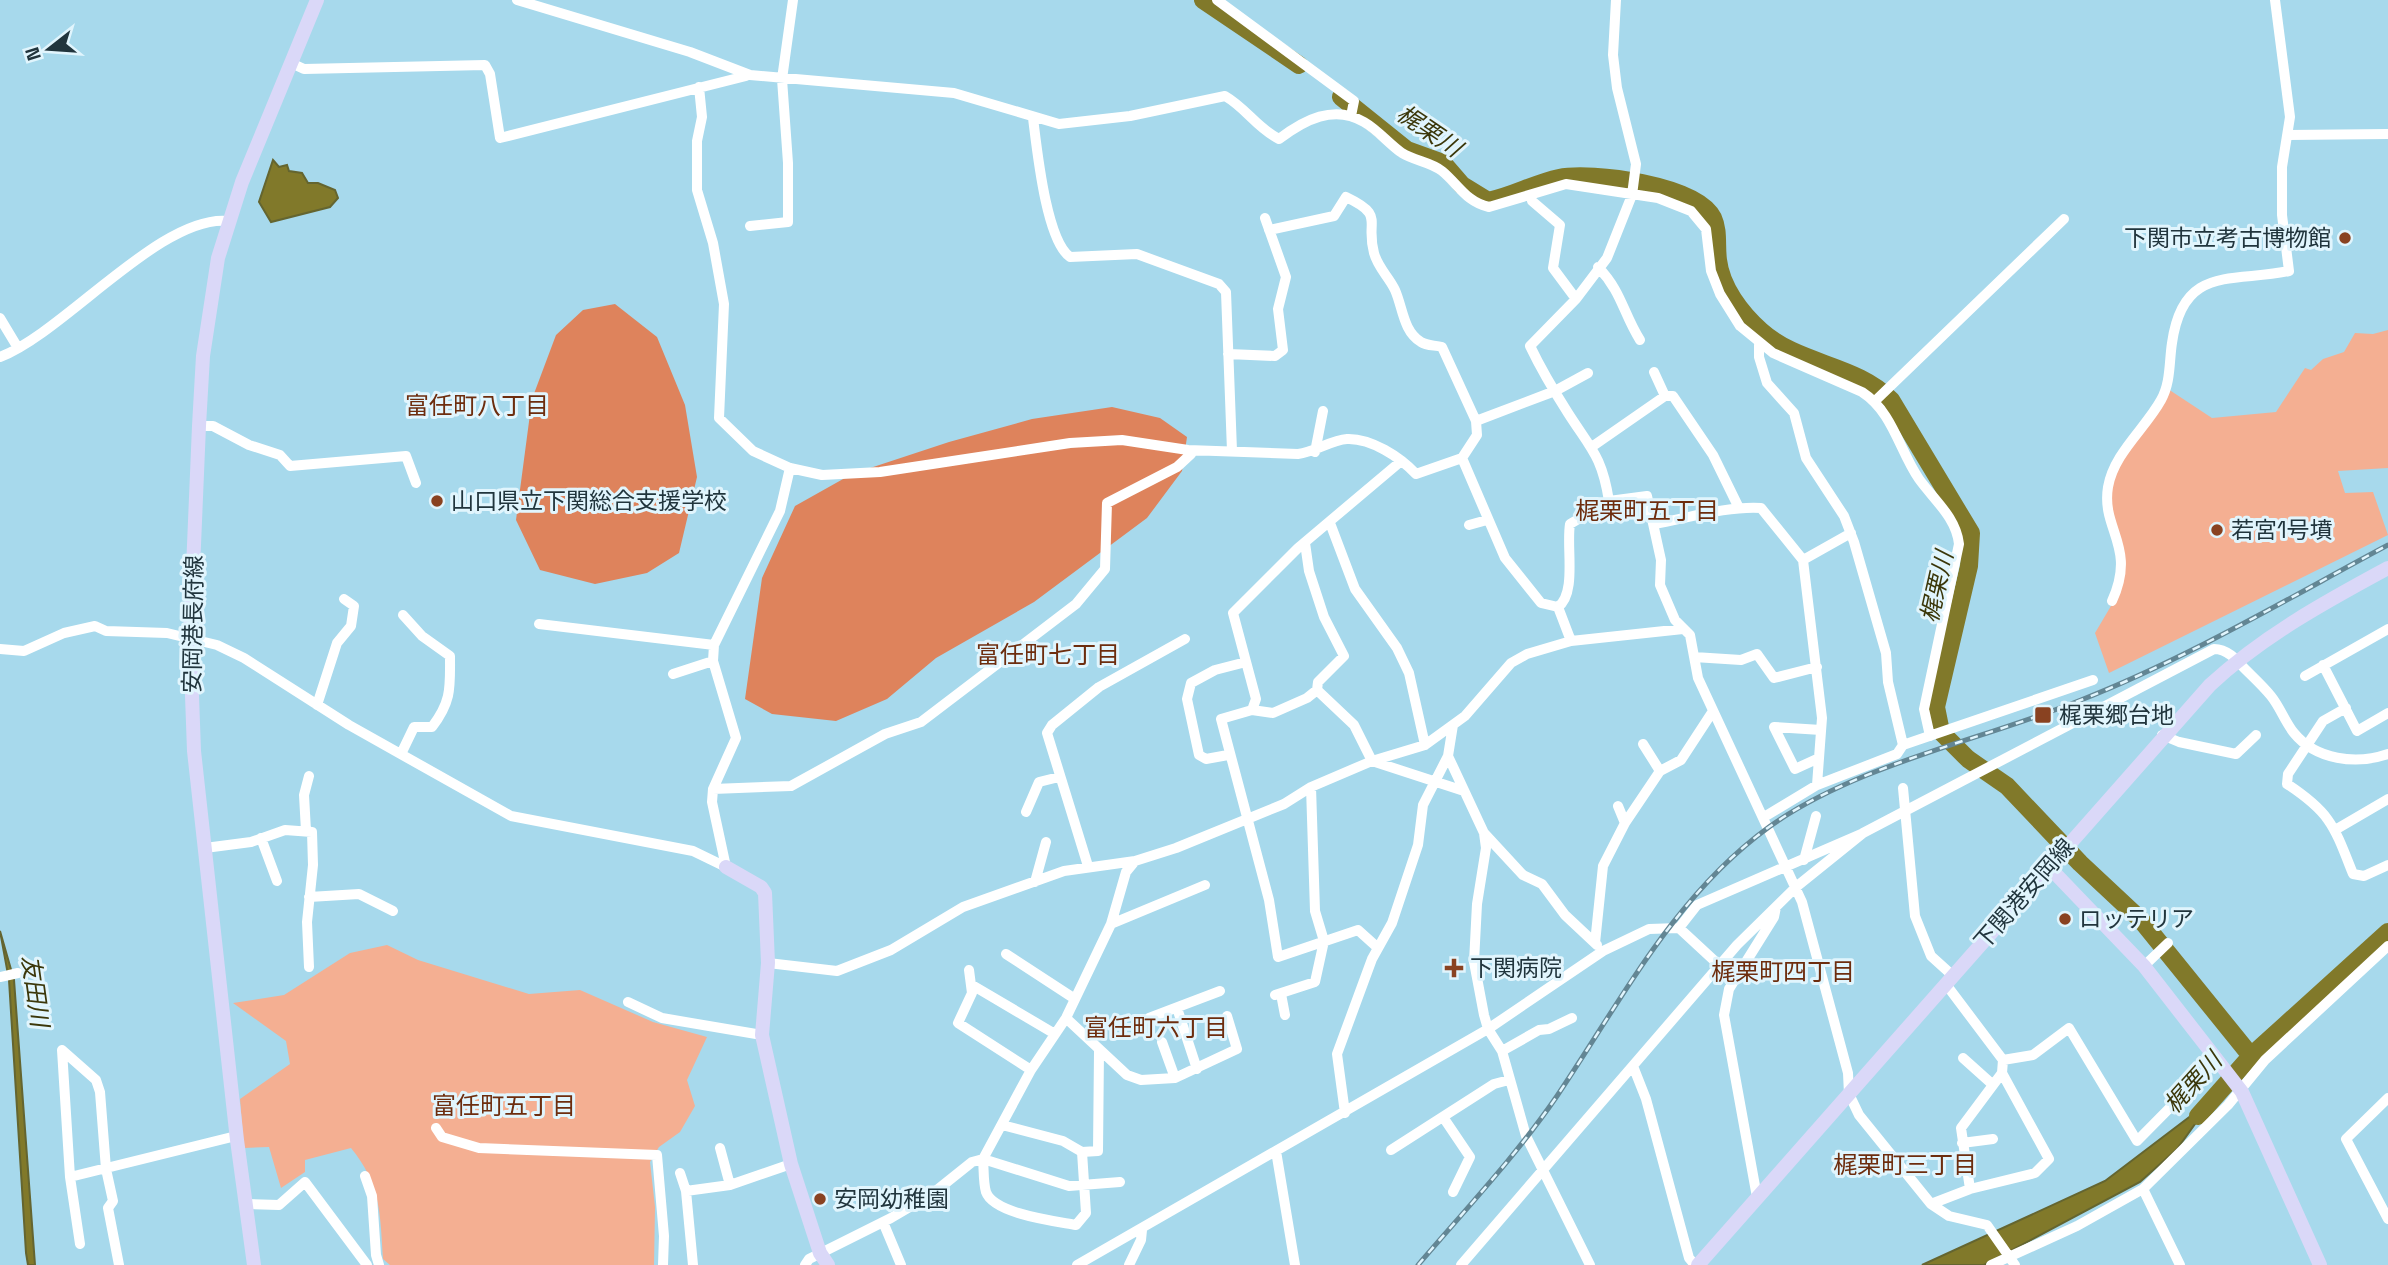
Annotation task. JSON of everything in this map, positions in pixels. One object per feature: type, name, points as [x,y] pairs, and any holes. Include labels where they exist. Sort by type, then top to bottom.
[{"type":"main road","name":"安岡港長府線","points":[[254,1265],[236,1136],[194,751],[190,640],[199,426],[208,311],[229,221],[317,0]]},
{"type":"main road","name":"下関港安岡線","points":[[1697,1265],[2049,867],[2162,735],[2236,660],[2308,612],[2388,568]]},
{"type":"main road","points":[[726,867],[761,887],[765,893],[768,963],[762,1035],[791,1164],[824,1259]]},
{"type":"main road","points":[[2049,867],[2144,966],[2242,1092],[2320,1265]]},
{"type":"street","points":[[517,0],[690,52],[750,75],[954,93],[984,100],[1033,118],[1071,124],[1225,96],[1238,103],[1261,130],[1279,139],[1314,116],[1351,116],[1365,122],[1405,154],[1437,167],[1463,194],[1481,205],[1489,207],[1566,184],[1658,198],[1691,211],[1701,219],[1706,229],[1711,271],[1720,294],[1741,326],[1759,345],[1789,362],[1876,400],[1920,481],[1942,507],[1958,535],[1947,611],[1926,692],[1924,709],[1931,735]]},
{"type":"street","points":[[750,226],[788,222],[788,163],[782,79],[793,0]]},
{"type":"street","points":[[1217,0],[1354,101],[1351,116]]},
{"type":"street","points":[[1609,501],[1606,477],[1593,446],[1530,346],[1576,299],[1614,244],[1632,193],[1636,164],[1615,77],[1616,0]]},
{"type":"street","points":[[2112,601],[2120,584],[2122,561],[2109,508],[2108,487],[2124,451],[2162,397],[2169,373],[2173,334],[2180,313],[2191,296],[2215,279],[2289,271],[2281,215],[2283,156],[2288,135],[2288,89],[2282,65],[2276,0]]},
{"type":"street","points":[[291,63],[304,69],[485,65],[490,74],[500,138],[750,75]]},
{"type":"street","points":[[699,87],[702,117],[697,141],[697,190],[713,243],[723,304],[719,418],[753,451],[790,468],[838,476],[1070,443],[1122,440],[1188,450],[1298,454],[1315,452],[1345,439],[1363,441],[1376,445],[1416,474],[1461,458],[1477,435],[1476,421],[1442,347],[1423,344],[1410,331],[1395,288],[1382,272],[1374,252],[1373,218],[1365,206],[1346,197],[1334,216],[1269,230]]},
{"type":"street","points":[[1033,118],[1045,198],[1061,251],[1070,257],[1137,254],[1219,284],[1226,292],[1232,451]]},
{"type":"street","points":[[2288,135],[2388,134]]},
{"type":"street","points":[[1531,195],[1560,225],[1553,268],[1576,299]]},
{"type":"street","points":[[1228,354],[1275,356],[1283,350],[1278,309],[1286,277],[1265,218]]},
{"type":"street","points":[[1876,400],[2064,219]]},
{"type":"street","points":[[0,357],[18,348],[177,234],[207,220],[229,221]]},
{"type":"street","points":[[1598,267],[1615,284],[1625,303],[1626,318],[1640,340]]},
{"type":"street","points":[[0,318],[18,348]]},
{"type":"street","points":[[1759,345],[1759,357],[1767,383],[1794,413],[1806,458],[1844,516],[1851,533],[1881,630],[1888,682],[1903,745]]},
{"type":"street","points":[[1654,372],[1665,397]]},
{"type":"street","points":[[1476,421],[1556,391],[1588,373]]},
{"type":"street","points":[[1593,446],[1665,397],[1673,396],[1713,455],[1738,506]]},
{"type":"street","points":[[1315,452],[1323,411]]},
{"type":"street","points":[[199,426],[213,426],[249,445],[280,455],[290,466],[406,456],[415,483]]},
{"type":"street","points":[[713,789],[791,786],[885,734],[931,716],[1089,591],[1107,562],[1107,503],[1177,467],[1191,454],[1188,450]]},
{"type":"street","points":[[1461,458],[1505,558],[1541,603],[1558,607],[1564,603],[1570,581],[1567,543],[1570,524],[1609,501],[1647,496],[1661,560],[1661,585],[1675,620],[1690,635],[1698,678],[1796,887],[1848,1073],[1849,1094],[1859,1115],[1931,1204],[1949,1216],[1987,1225],[2013,1260]]},
{"type":"street","points":[[1252,710],[1255,699],[1233,613],[1337,514],[1400,462]]},
{"type":"street","points":[[726,867],[712,803],[713,789],[736,738],[713,661],[714,645],[780,511],[790,468]]},
{"type":"street","points":[[1654,524],[1715,514],[1738,506],[1761,508],[1803,560],[1817,667],[1821,730],[1817,785]]},
{"type":"street","points":[[1469,525],[1487,520]]},
{"type":"street","points":[[1330,523],[1355,589],[1397,648],[1409,673],[1424,745]]},
{"type":"street","points":[[1803,560],[1851,533]]},
{"type":"street","points":[[1306,543],[1309,571],[1324,617],[1344,656],[1318,682],[1317,690],[1307,698],[1273,713],[1252,710],[1221,719],[1228,755],[1269,900],[1278,957],[1358,930],[1378,948]]},
{"type":"street","points":[[317,705],[337,643],[351,626],[354,606],[344,599]]},
{"type":"street","points":[[1558,607],[1571,641]]},
{"type":"street","points":[[401,754],[414,727],[432,727],[446,709],[450,691],[450,656],[422,636],[403,615]]},
{"type":"street","points":[[539,624],[714,645]]},
{"type":"street","points":[[0,649],[24,651],[83,627],[95,626],[106,631],[167,634],[217,645],[244,657],[317,705],[511,816],[693,851],[726,867]]},
{"type":"street","points":[[768,963],[837,971],[891,950],[963,907],[1088,866],[1135,861],[1284,804],[1311,787],[1372,761],[1424,745],[1465,716],[1511,663],[1527,654],[1571,641],[1683,629]]},
{"type":"street","points":[[2305,676],[2387,632]]},
{"type":"street","points":[[1088,866],[1047,733],[1052,725],[1099,687],[1185,639]]},
{"type":"street","points":[[1679,928],[1697,905],[1804,860],[1906,812],[2214,649],[2223,649],[2236,660],[2271,696],[2294,733],[2308,745],[2324,754],[2344,760],[2365,760],[2388,754]]},
{"type":"street","points":[[1694,657],[1741,660],[1757,654],[1774,678],[1817,667]]},
{"type":"street","points":[[673,674],[713,661]]},
{"type":"street","points":[[1228,755],[1206,759],[1199,755],[1186,699],[1191,683],[1214,670],[1247,662]]},
{"type":"street","points":[[2323,665],[2357,731],[2388,713]]},
{"type":"street","points":[[1764,817],[1817,785],[1897,754],[1903,745],[2093,680]]},
{"type":"street","points":[[1317,690],[1354,725],[1372,761],[1464,791]]},
{"type":"street","points":[[2346,708],[2323,721],[2288,774],[2287,784],[2320,806],[2335,830],[2353,874],[2364,876],[2388,866]]},
{"type":"street","points":[[1599,947],[1603,866],[1625,823],[1660,771],[1681,760],[1713,711]]},
{"type":"street","points":[[1345,1113],[1337,1054],[1378,948],[1392,923],[1418,845],[1423,805],[1438,782],[1448,756],[1453,725]]},
{"type":"street","points":[[1819,758],[1795,769],[1774,727],[1821,730]]},
{"type":"street","points":[[2162,735],[2179,742],[2236,754],[2256,735]]},
{"type":"street","points":[[1643,744],[1660,771]]},
{"type":"street","points":[[1448,756],[1484,833],[1523,875],[1542,884],[1565,915],[1599,947]]},
{"type":"street","points":[[306,831],[304,795],[309,776]]},
{"type":"street","points":[[1026,812],[1039,782],[1059,777]]},
{"type":"street","points":[[1285,1016],[1278,994],[1315,982],[1324,942],[1315,911],[1311,787]]},
{"type":"street","points":[[1903,788],[1915,916],[1931,956],[2003,1060],[2002,1073],[2049,1159],[2035,1173],[1970,1189],[1931,1204]]},
{"type":"street","points":[[2335,830],[2388,799]]},
{"type":"street","points":[[1618,806],[1625,823]]},
{"type":"street","points":[[1804,860],[1816,816]]},
{"type":"street","points":[[205,848],[261,838],[285,830],[312,832],[309,967]]},
{"type":"street","points":[[1484,833],[1486,848],[1477,904],[1474,962],[1488,1029],[1502,1051],[1526,1136],[1590,1265]]},
{"type":"street","points":[[1461,1265],[1719,965],[1796,887],[1863,833]]},
{"type":"street","points":[[261,838],[277,881]]},
{"type":"street","points":[[1035,882],[1046,842]]},
{"type":"street","points":[[1082,1152],[1086,1213],[1076,1225],[1011,1210],[995,1203],[987,1193],[983,1159],[1031,1070],[1066,1018],[1111,924],[1126,872],[1135,861]]},
{"type":"street","points":[[1111,924],[1205,885]]},
{"type":"street","points":[[309,897],[359,894],[393,911]]},
{"type":"street","points":[[1757,1197],[1724,1015],[1729,989],[1774,917],[1777,906]]},
{"type":"street","points":[[1077,1265],[1488,1029],[1599,947],[1649,929],[1679,928],[1719,965]]},
{"type":"street","points":[[2144,966],[2168,943]]},
{"type":"street","points":[[1991,1265],[2013,1260],[2143,1189],[2228,1105],[2265,1060],[2388,946]]},
{"type":"street","points":[[1006,954],[1075,999]]},
{"type":"street","points":[[969,970],[972,985],[970,1001],[958,1023],[1031,1070]]},
{"type":"street","points":[[0,977],[18,974]]},
{"type":"street","points":[[972,985],[1055,1034]]},
{"type":"street","points":[[1149,1018],[1220,991]]},
{"type":"street","points":[[628,1002],[662,1018],[762,1035]]},
{"type":"street","points":[[1177,1008],[1197,1069]]},
{"type":"street","points":[[1066,1018],[1127,1075],[1141,1080],[1175,1078],[1237,1049],[1227,1016]]},
{"type":"street","points":[[1502,1051],[1539,1030],[1549,1029],[1572,1018]]},
{"type":"street","points":[[2003,1060],[2034,1055],[2069,1028],[2137,1140],[2221,1062]]},
{"type":"street","points":[[1162,1042],[1175,1078]]},
{"type":"street","points":[[80,1244],[70,1177],[62,1050],[96,1080],[100,1092],[106,1169],[113,1201],[108,1208],[120,1265]]},
{"type":"street","points":[[1002,1125],[1063,1141],[1082,1152],[1098,1151],[1099,1051]]},
{"type":"street","points":[[1963,1058],[1992,1084]]},
{"type":"street","points":[[1633,1066],[1646,1099],[1689,1258],[1697,1265]]},
{"type":"street","points":[[1970,1189],[1961,1128],[2002,1073]]},
{"type":"street","points":[[1391,1150],[1494,1084],[1509,1080]]},
{"type":"street","points":[[2388,1098],[2346,1139],[2388,1219]]},
{"type":"street","points":[[1443,1117],[1469,1157],[1453,1192]]},
{"type":"street","points":[[436,1128],[442,1137],[479,1148],[657,1155],[664,1237],[663,1265]]},
{"type":"street","points":[[70,1177],[236,1136]]},
{"type":"street","points":[[1962,1143],[1993,1139]]},
{"type":"street","points":[[720,1148],[730,1185]]},
{"type":"street","points":[[1276,1151],[1295,1265]]},
{"type":"street","points":[[805,1265],[824,1259],[932,1195],[972,1162],[983,1159],[1069,1186],[1120,1182]]},
{"type":"street","points":[[686,1192],[730,1185],[791,1164]]},
{"type":"street","points":[[680,1173],[686,1192],[693,1265]]},
{"type":"street","points":[[365,1176],[372,1196],[378,1265]]},
{"type":"street","points":[[244,1204],[279,1205],[305,1182],[367,1265]]},
{"type":"street","points":[[2143,1189],[2180,1265]]},
{"type":"street","points":[[883,1222],[901,1265]]},
{"type":"street","points":[[1129,1265],[1141,1240],[1142,1230]]},
{"type":"shaded area","points":[[273,160],[279,167],[287,165],[289,171],[302,173],[308,183],[318,183],[335,190],[338,198],[330,207],[271,222],[259,202]]},
{"type":"shaded area","points":[[615,304],[657,337],[685,405],[697,477],[679,553],[647,573],[595,584],[540,570],[516,520],[532,399],[556,335],[583,310]]},
{"type":"shaded area","points":[[2388,330],[2388,468],[2338,471],[2345,493],[2373,492],[2388,535],[2109,673],[2095,633],[2121,589],[2110,493],[2118,468],[2168,389],[2212,418],[2276,412],[2305,368],[2311,370],[2323,359],[2344,352],[2355,333],[2373,334]]},
{"type":"shaded area","points":[[1112,407],[1160,418],[1187,437],[1182,471],[1147,518],[1034,602],[936,658],[887,699],[836,721],[772,714],[745,699],[762,578],[795,506],[852,474],[949,442],[1032,419]]},
{"type":"shaded area","points":[[0,931],[14,980],[35,1265],[28,1265],[26,1253],[9,980]]},
{"type":"shaded area","points":[[387,945],[418,960],[529,994],[580,990],[653,1022],[707,1037],[687,1080],[695,1106],[680,1132],[659,1147],[650,1162],[655,1207],[654,1265],[390,1265],[383,1259],[374,1187],[351,1148],[305,1160],[305,1172],[281,1188],[269,1147],[244,1148],[240,1099],[290,1064],[286,1041],[233,1003],[284,995],[350,953]]},
{"type":"shaded area","points":[[2213,1099],[2177,1149],[2140,1182],[1984,1265],[1922,1265],[2105,1181]]},
{"type":"waterway","name":"梶栗川","points":[[1203,0],[1299,65]]},
{"type":"waterway","name":"梶栗川","points":[[1341,97],[1407,150],[1443,163],[1462,185],[1488,201],[1550,180],[1574,176],[1642,183],[1687,197],[1703,207],[1713,218],[1723,280],[1739,308],[1761,331],[1792,351],[1861,379],[1891,400],[1971,533],[1969,566],[1936,707],[1941,732],[1968,759],[2007,786],[2080,863],[2141,920],[2251,1056]]},
{"type":"waterway","points":[[2198,1116],[2251,1056],[2388,932]]},
{"type":"railway","points":[[1418,1265],[1525,1140],[1677,917],[1735,854],[1769,827],[1803,805],[1879,770],[2081,700],[2160,666],[2388,545]]},
{"type":"place","name":"下関市立考古博物館","points":[[2345,238]]},
{"type":"place","name":"山口県立下関総合支援学校","points":[[437,501]]},
{"type":"place","name":"若宮1号墳","points":[[2217,530]]},
{"type":"place","name":"梶栗郷台地","points":[[2043,715]]},
{"type":"place","name":"ロッテリア","points":[[2065,919]]},
{"type":"place","name":"下関病院","points":[[1454,968]]},
{"type":"place","name":"安岡幼稚園","points":[[820,1199]]},
{"type":"district","name":"富任町八丁目","points":[[477,406]]},
{"type":"district","name":"梶栗町五丁目","points":[[1647,511]]},
{"type":"district","name":"富任町七丁目","points":[[1048,655]]},
{"type":"district","name":"梶栗町四丁目","points":[[1783,972]]},
{"type":"district","name":"富任町六丁目","points":[[1156,1028]]},
{"type":"district","name":"富任町五丁目","points":[[504,1106]]},
{"type":"district","name":"梶栗町三丁目","points":[[1905,1165]]},
{"type":"water label","name":"友田川","points":[[35,991]]}]
